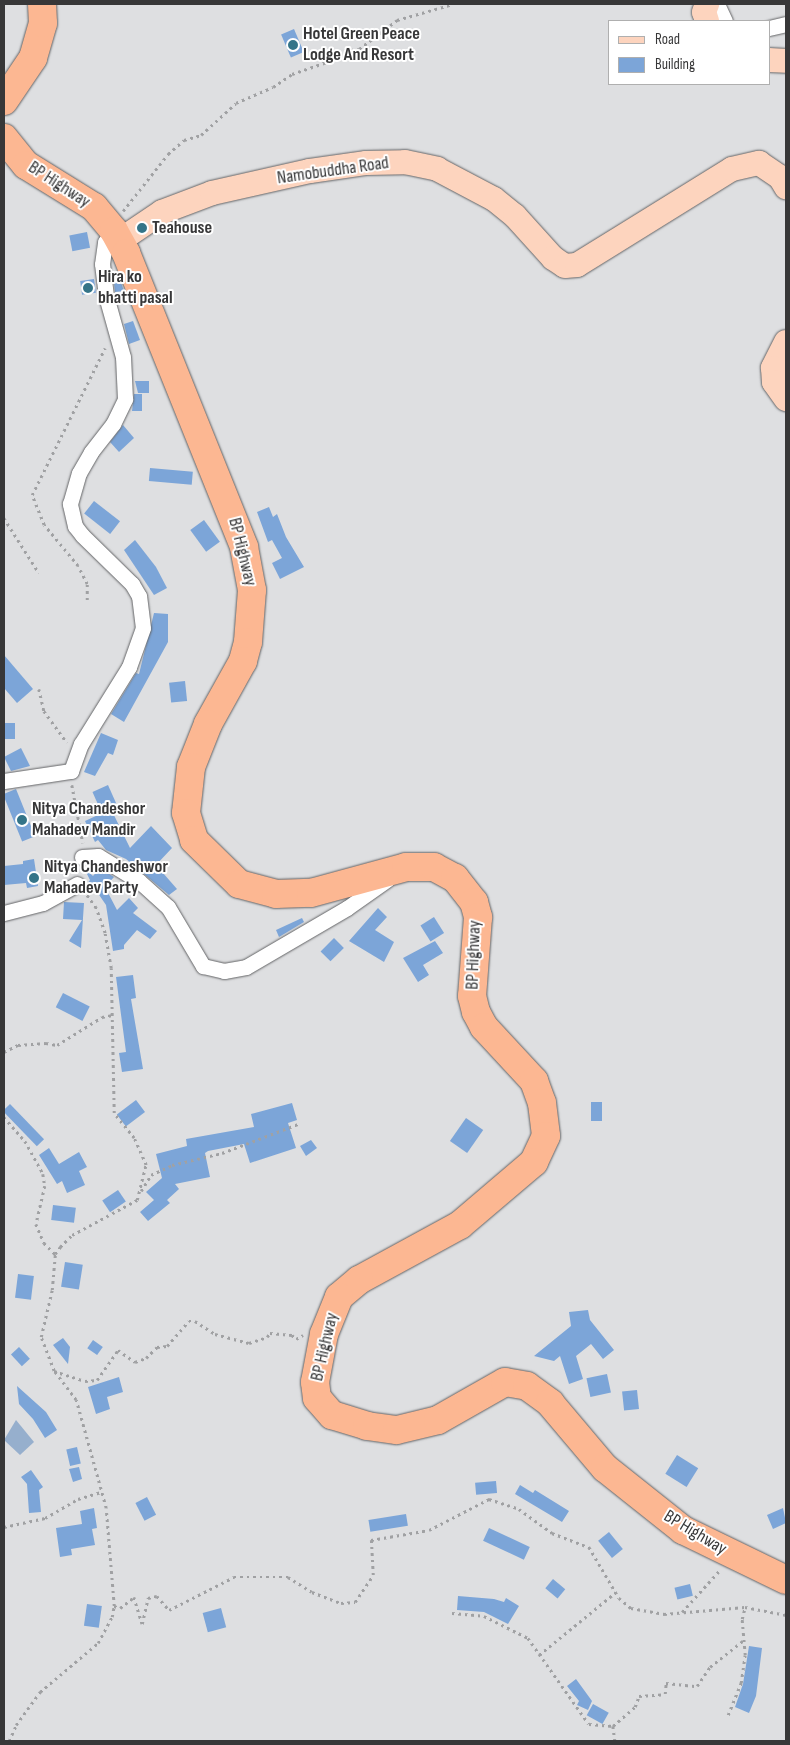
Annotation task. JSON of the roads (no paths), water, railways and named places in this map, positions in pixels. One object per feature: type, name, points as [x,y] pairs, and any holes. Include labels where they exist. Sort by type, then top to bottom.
[{"type":"highway","points":[[4,102],[33,58],[43,23],[42,4]]},
{"type":"highway","name":"BP Highway","points":[[4,138],[26,165],[94,207],[117,236],[239,528],[251,578],[252,614],[243,661],[208,724],[191,767],[186,812],[194,840],[239,884],[276,894],[310,893],[406,866],[434,867],[446,872],[464,887],[474,902],[478,917],[472,996],[476,1012],[484,1026],[534,1081],[542,1103],[546,1136],[534,1162],[460,1225],[359,1280],[339,1297],[324,1334],[315,1382],[317,1398],[332,1416],[367,1426],[397,1430],[438,1420],[505,1382],[527,1386],[550,1403],[605,1468],[683,1530],[745,1562],[786,1580]]},
{"type":"main road","points":[[706,20],[704,12],[707,4]]},
{"type":"main road","points":[[770,60],[786,61]]},
{"type":"main road","name":"Namobuddha Road","points":[[117,236],[162,212],[212,193],[310,171],[366,163],[405,162],[436,169],[494,199],[515,216],[553,258],[565,266],[577,265],[732,169],[759,164],[775,172],[786,187]]},
{"type":"main road","points":[[786,342],[773,368],[774,382],[786,399]]},
{"type":"street","points":[[716,4],[724,20]]},
{"type":"street","points":[[770,28],[786,24]]},
{"type":"street","points":[[4,781],[71,771],[76,754],[117,690],[138,648],[143,628],[139,596],[132,584],[79,530],[70,504],[79,474],[117,418],[126,399],[123,358],[106,296],[102,264],[105,242],[117,236]]},
{"type":"street","points":[[82,857],[98,856],[139,881],[168,907],[203,966],[224,971],[246,967],[283,946],[347,908],[406,866]]},
{"type":"street","points":[[4,913],[43,903],[77,884]]},
{"type":"place","name":"Hotel Green Peace Lodge And Resort","points":[[293,45]]},
{"type":"place","name":"Teahouse","points":[[142,228]]},
{"type":"place","name":"Hira ko bhatti pasal","points":[[88,288]]},
{"type":"place","name":"Nitya Chandeshor Mahadev Mandir","points":[[22,820]]},
{"type":"place","name":"Nitya Chandeshwor Mahadev Party","points":[[34,878]]}]
